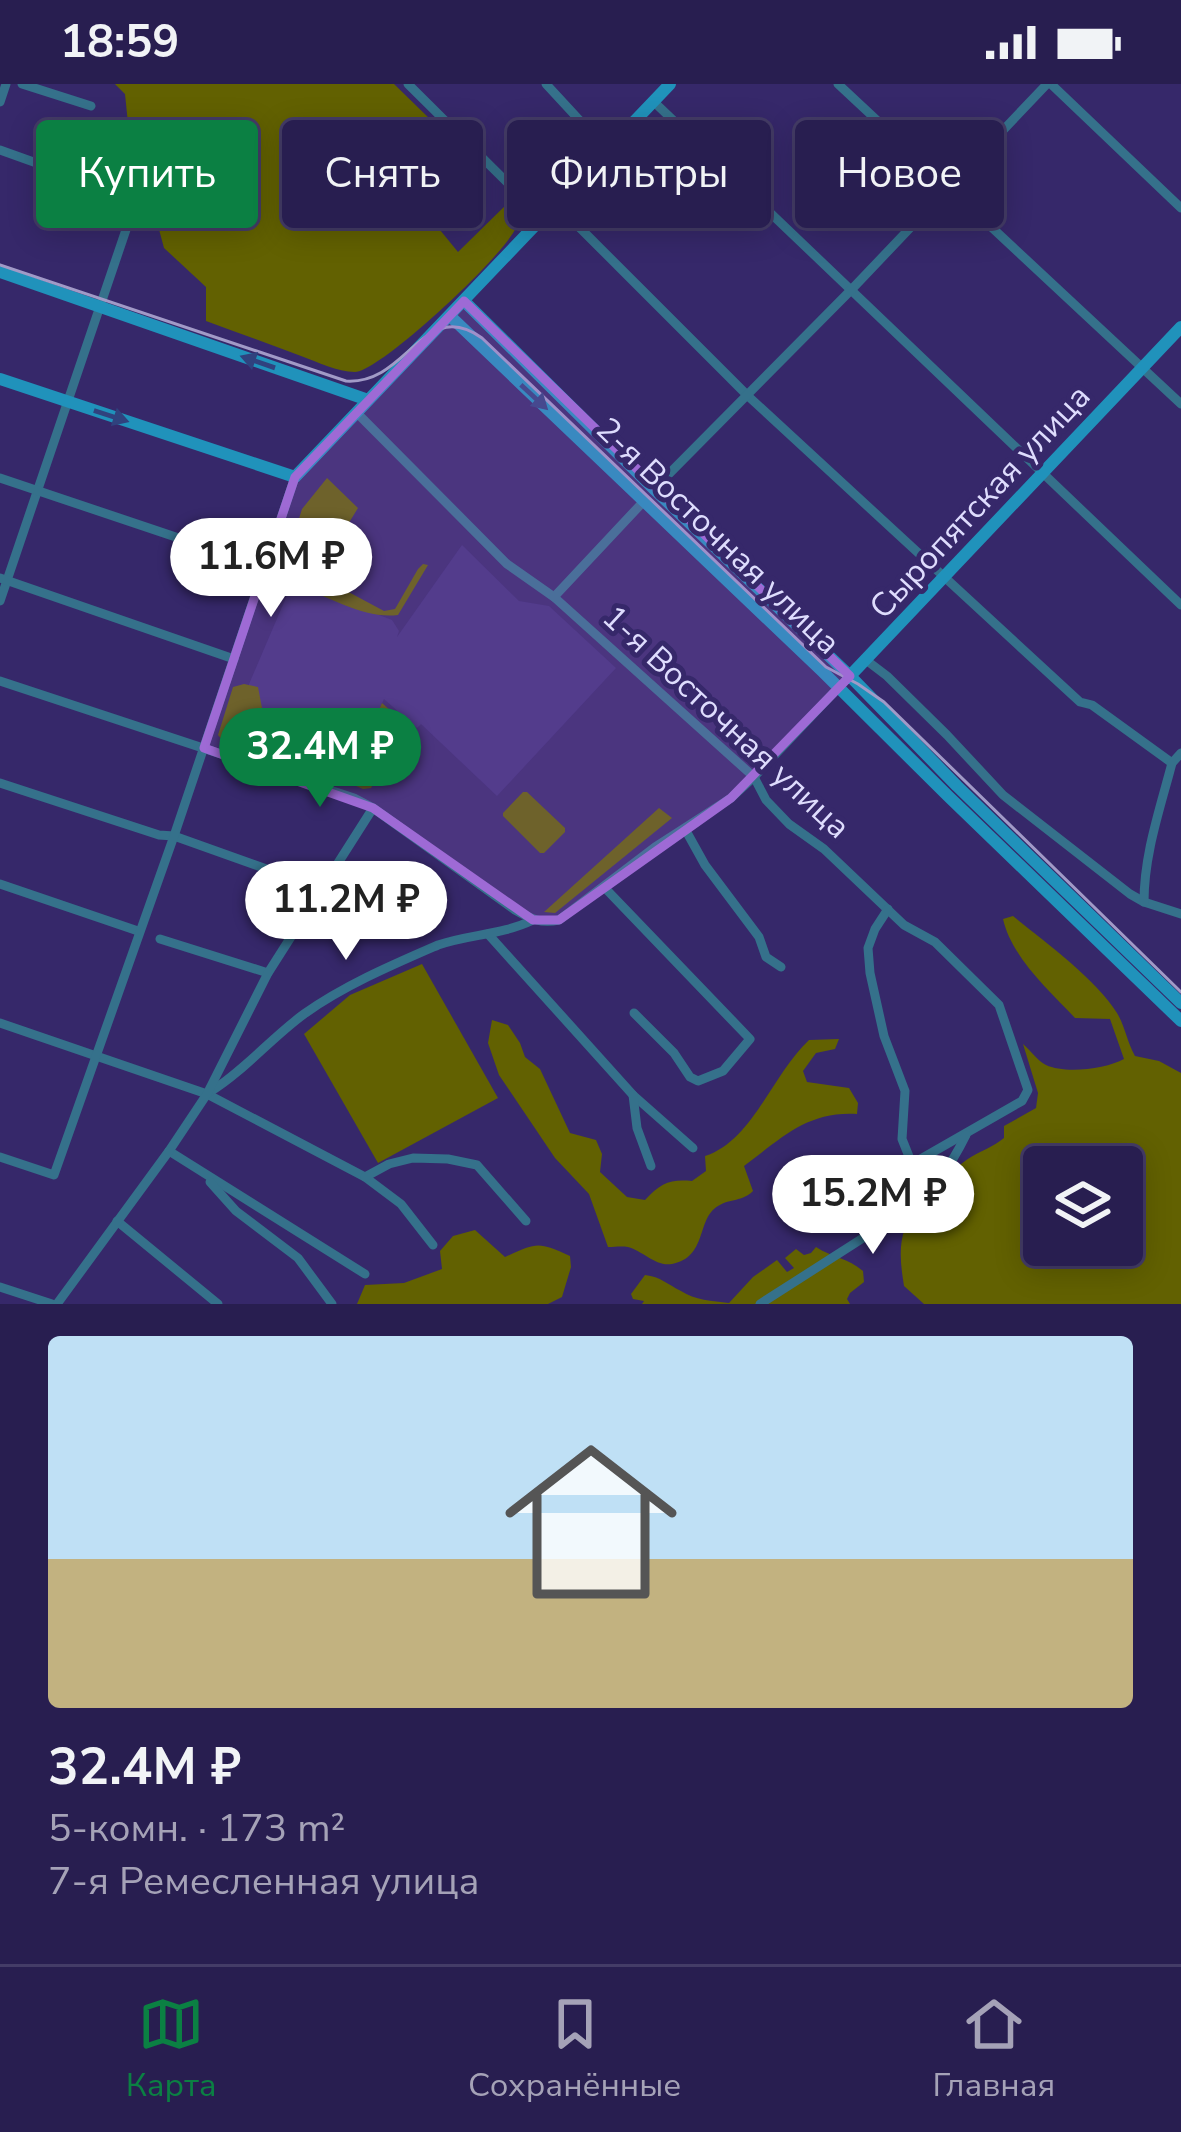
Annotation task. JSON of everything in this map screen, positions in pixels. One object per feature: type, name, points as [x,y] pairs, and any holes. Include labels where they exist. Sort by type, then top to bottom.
[{"type":"main road","points":[[635,120],[670,84]]},
{"type":"main road","points":[[0,380],[295,477],[533,228]]},
{"type":"main road","points":[[0,272],[368,400]]},
{"type":"main road","name":"2-я Восточная улица","points":[[464,301],[850,676],[952,791]]},
{"type":"main road","name":"2-я Восточная улица","points":[[450,316],[952,791]]},
{"type":"main road","name":"Сыропятская улица","points":[[839,687],[1181,327]]},
{"type":"main road","points":[[952,791],[1181,1004]]},
{"type":"main road","points":[[952,791],[1181,1021]]},
{"type":"street","points":[[0,102],[6,84]]},
{"type":"street","points":[[22,84],[91,106]]},
{"type":"street","points":[[408,84],[507,182]]},
{"type":"street","points":[[546,84],[580,120]]},
{"type":"street","points":[[838,84],[876,120]]},
{"type":"street","points":[[1004,131],[1049,84],[1181,208]]},
{"type":"street","points":[[653,101],[1181,605]]},
{"type":"street","points":[[0,151],[123,194],[132,202],[0,601]]},
{"type":"street","points":[[580,228],[748,396],[1080,702],[1093,705],[1172,763]]},
{"type":"street","points":[[654,489],[911,228]]},
{"type":"street","points":[[992,228],[1181,404]]},
{"type":"street","name":"1-я Восточная улица","points":[[356,412],[507,564],[554,597],[754,777],[766,800],[789,824],[824,849],[904,925],[934,942],[999,1005],[1028,1090],[1022,1101],[967,1134]]},
{"type":"street","points":[[0,1157],[54,1175],[295,477]]},
{"type":"street","points":[[0,478],[265,567]]},
{"type":"street","points":[[554,597],[644,501]]},
{"type":"street","points":[[4,579],[234,659]]},
{"type":"street","points":[[866,660],[1003,795],[1144,902],[1181,914]]},
{"type":"street","points":[[0,681],[354,798],[533,920]]},
{"type":"street","name":"Сыропятская улица","points":[[207,1094],[326,999],[438,946],[511,931],[533,920],[560,920],[655,847],[731,798],[839,687]]},
{"type":"street","points":[[1144,902],[1148,856],[1172,763],[1181,753]]},
{"type":"street","points":[[0,784],[174,836],[320,888]]},
{"type":"street","points":[[0,1287],[55,1304],[207,1094],[268,973],[373,808]]},
{"type":"street","points":[[686,829],[705,866],[749,920],[766,957],[781,967]]},
{"type":"street","points":[[0,884],[139,931]]},
{"type":"street","points":[[604,887],[750,1039],[724,1070],[698,1081],[689,1077],[674,1053],[634,1013]]},
{"type":"street","points":[[888,909],[868,948],[884,1036],[905,1091],[902,1139],[912,1164],[911,1198],[902,1213]]},
{"type":"street","points":[[488,934],[633,1095],[693,1148]]},
{"type":"street","points":[[160,939],[268,973]]},
{"type":"street","points":[[0,1023],[207,1094],[365,1177],[401,1204],[433,1245]]},
{"type":"street","points":[[633,1095],[651,1166]]},
{"type":"street","points":[[912,1164],[967,1134]]},
{"type":"street","points":[[760,1304],[925,1197],[949,1170],[967,1134]]},
{"type":"street","points":[[169,1151],[365,1274]]},
{"type":"street","points":[[365,1177],[413,1158],[477,1165],[526,1221]]},
{"type":"street","points":[[201,1172],[236,1211],[298,1258],[332,1304]]},
{"type":"street","points":[[117,1221],[218,1304]]},
{"type":"highlighted area","points":[[464,301],[850,676],[731,798],[559,920],[533,920],[373,808],[204,748],[295,477]]},
{"type":"shaded area","points":[[115,84],[394,84],[431,120],[282,120],[282,228],[438,228],[458,252],[507,204],[507,228],[515,228],[469,283],[390,353],[355,372],[328,366],[206,321],[206,287],[164,248],[159,228],[258,228],[258,120],[128,120],[125,94]]},
{"type":"shaded area","points":[[327,478],[358,508],[347,526],[361,536],[345,566],[290,547],[302,509]]},
{"type":"shaded area","points":[[462,545],[519,601],[549,606],[616,668],[497,796],[421,724],[417,728],[384,699],[350,773],[226,738],[288,593],[301,585],[392,620],[399,631],[397,637]]},
{"type":"shaded area","points":[[423,564],[428,565],[398,615],[361,611],[295,581],[315,574],[384,611],[395,609]]},
{"type":"shaded area","points":[[233,687],[258,687],[262,708],[251,718],[251,729],[314,760],[353,769],[382,703],[409,727],[410,737],[371,788],[363,789],[224,741],[218,735]]},
{"type":"shaded area","points":[[523,792],[565,828],[544,853],[503,816]]},
{"type":"shaded area","points":[[659,808],[672,818],[555,913],[544,912]]},
{"type":"shaded area","points":[[1013,916],[1096,987],[1117,1013],[1135,1056],[1159,1061],[1181,1073],[1181,1304],[924,1304],[904,1286],[901,1242],[916,1210],[953,1170],[1004,1138],[1004,1126],[1036,1108],[1038,1093],[1023,1044],[1054,1068],[1096,1068],[1124,1059],[1110,1019],[1075,1018],[1023,960],[1003,919]]},
{"type":"shaded area","points":[[422,964],[498,1098],[378,1163],[304,1034],[350,995]]},
{"type":"shaded area","points":[[492,1020],[508,1025],[525,1057],[540,1069],[570,1133],[596,1140],[602,1154],[600,1172],[627,1197],[645,1200],[666,1183],[692,1181],[706,1171],[705,1156],[749,1122],[809,1040],[839,1039],[835,1049],[816,1053],[803,1071],[807,1082],[849,1088],[858,1103],[857,1114],[809,1122],[744,1166],[753,1191],[711,1212],[691,1254],[672,1264],[660,1263],[628,1247],[608,1247],[589,1194],[555,1158],[499,1075],[488,1043]]},
{"type":"shaded area","points":[[475,1230],[505,1257],[537,1246],[570,1256],[562,1297],[548,1304],[357,1304],[365,1285],[404,1283],[442,1269],[440,1251],[453,1236]]},
{"type":"shaded area","points":[[816,1247],[863,1271],[864,1282],[850,1293],[850,1304],[642,1304],[631,1294],[645,1275],[704,1300],[729,1303],[777,1260],[787,1272],[794,1268],[785,1258],[796,1249],[804,1255]]},
{"type":"tram line","points":[[0,265],[346,381],[367,379],[385,370],[429,334],[445,328],[462,328],[482,338],[826,667],[884,702],[1181,992]]}]
